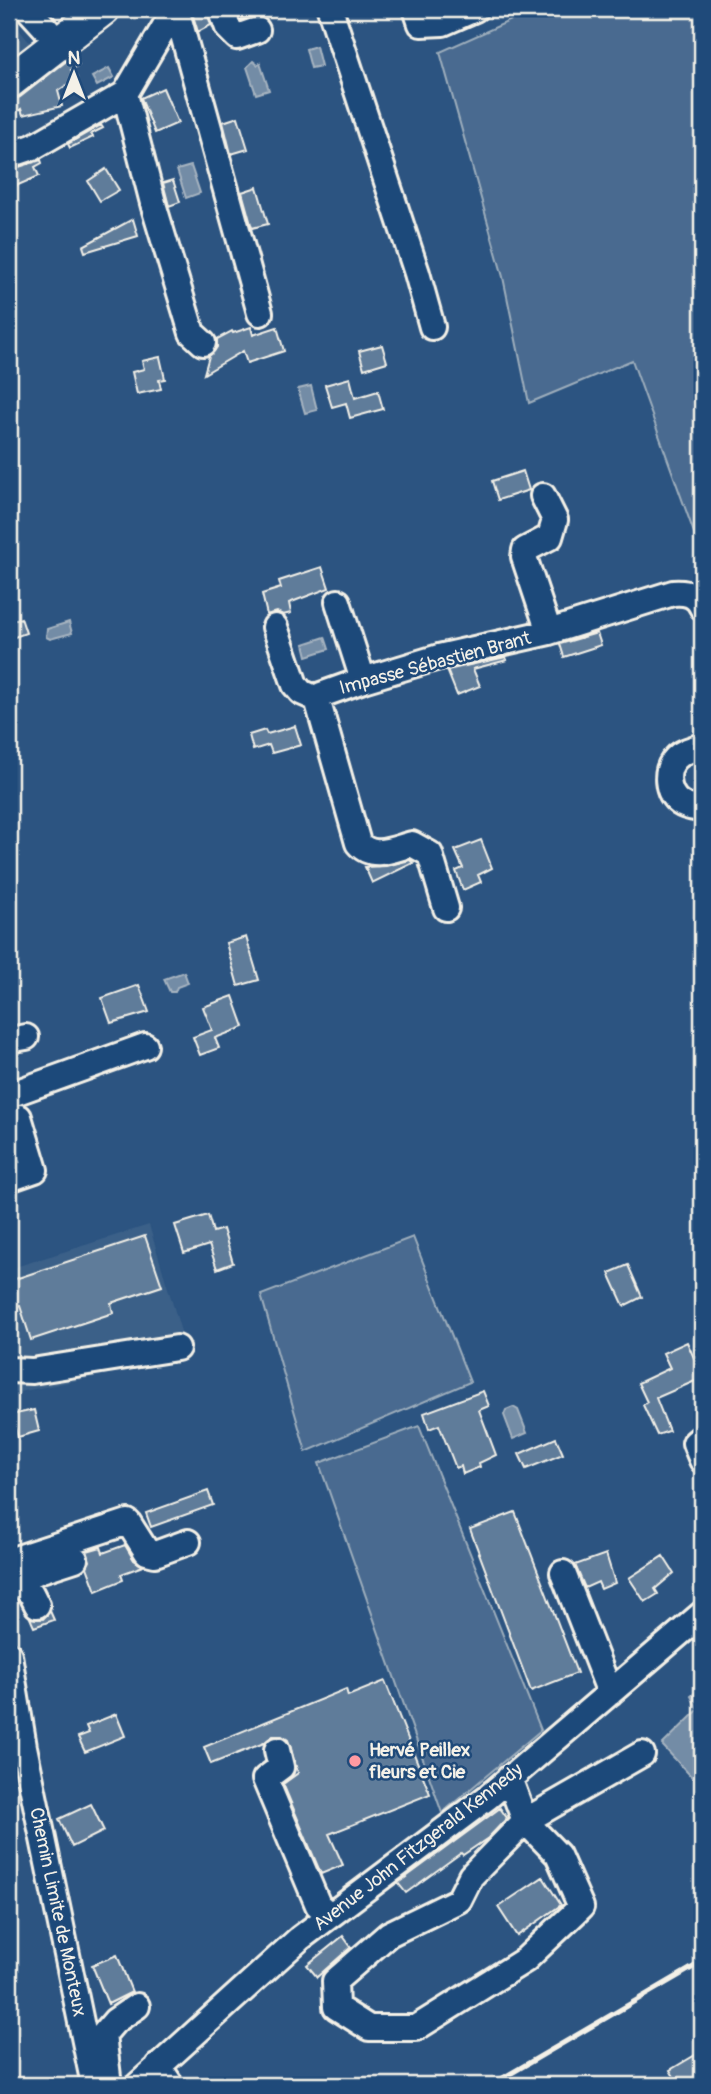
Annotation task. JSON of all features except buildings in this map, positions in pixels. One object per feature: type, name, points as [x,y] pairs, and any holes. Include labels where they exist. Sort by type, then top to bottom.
[{"type":"main road","points":[[9,82],[97,10]]},
{"type":"street","points":[[28,9],[59,43]]},
{"type":"street","points":[[9,155],[33,147],[125,94],[176,9]]},
{"type":"street","points":[[176,9],[260,313]]},
{"type":"street","points":[[221,9],[228,28],[237,37],[257,30]]},
{"type":"street","points":[[330,9],[417,273],[432,327]]},
{"type":"street","points":[[416,9],[421,24],[443,23],[475,9]]},
{"type":"street","points":[[125,94],[154,207],[192,334],[203,343]]},
{"type":"street","points":[[542,496],[555,520],[550,537],[525,550],[524,557],[549,632]]},
{"type":"street","name":"Impasse Sébastien Brant","points":[[446,908],[430,855],[412,844],[376,853],[364,850],[358,843],[317,699],[321,695],[363,680],[439,657],[549,632],[673,593],[683,592],[693,596],[702,607]]},
{"type":"street","points":[[338,602],[363,680]]},
{"type":"street","points":[[275,627],[295,685],[302,692],[317,699]]},
{"type":"street","points":[[702,746],[685,751],[676,758],[670,768],[668,780],[671,793],[681,803],[702,809]]},
{"type":"street","points":[[9,1095],[145,1046]]},
{"type":"street","points":[[9,1179],[35,1170],[19,1117]]},
{"type":"street","points":[[9,1370],[32,1371],[177,1348]]},
{"type":"street","points":[[702,1437],[695,1443],[702,1460]]},
{"type":"street","points":[[11,1575],[128,1522],[147,1552],[155,1554],[188,1542]]},
{"type":"street","points":[[11,1575],[41,1570],[75,1559]]},
{"type":"street","points":[[563,1573],[610,1693]]},
{"type":"street","points":[[11,1575],[31,1593],[37,1605]]},
{"type":"street","name":"Avenue John Fitzgerald Kennedy","points":[[138,2085],[164,2076],[330,1914],[488,1797],[702,1614]]},
{"type":"street","name":"Chemin Limite de Monteux","points":[[9,1656],[16,1748],[94,2085]]},
{"type":"street","points":[[277,1750],[281,1767],[265,1779],[318,1905],[330,1914]]},
{"type":"street","points":[[509,1778],[525,1821],[558,1855],[581,1907],[525,1961],[416,2028],[369,2028],[336,2007],[335,1981],[389,1934],[459,1900],[471,1876],[525,1821],[642,1754]]},
{"type":"street","points":[[109,2085],[103,2035],[115,2021],[137,2006]]},
{"type":"shaded area","points":[[536,9],[702,9],[702,555],[632,360],[529,403],[503,277],[440,52]]},
{"type":"shaded area","points":[[9,17],[33,47],[9,65]]},
{"type":"shaded area","points":[[316,46],[321,66],[311,68],[306,49]]},
{"type":"shaded area","points":[[253,61],[258,65],[260,63],[269,90],[256,94],[247,67]]},
{"type":"shaded area","points":[[109,68],[114,77],[97,86],[92,77]]},
{"type":"shaded area","points":[[191,166],[200,193],[186,198],[177,170]]},
{"type":"shaded area","points":[[311,386],[317,410],[305,413],[298,389]]},
{"type":"shaded area","points":[[69,622],[72,633],[50,639],[46,637],[47,629]]},
{"type":"shaded area","points":[[325,637],[329,649],[307,656],[304,644]]},
{"type":"shaded area","points":[[184,972],[188,983],[177,987],[175,992],[170,992],[164,979]]},
{"type":"shaded area","points":[[149,1225],[189,1358],[9,1394],[9,1269]]},
{"type":"shaded area","points":[[413,1237],[470,1382],[306,1452],[261,1295]]},
{"type":"shaded area","points":[[513,1407],[518,1410],[527,1433],[513,1439],[504,1415],[506,1410]]},
{"type":"shaded area","points":[[419,1426],[541,1730],[442,1813],[319,1463]]},
{"type":"shaded area","points":[[702,1688],[702,1788],[662,1745],[698,1710],[691,1696]]},
{"type":"railway","points":[[491,2085],[702,1962]]},
{"type":"place","name":"Hervé Peillex fleurs et Cie","points":[[355,1761]]}]
